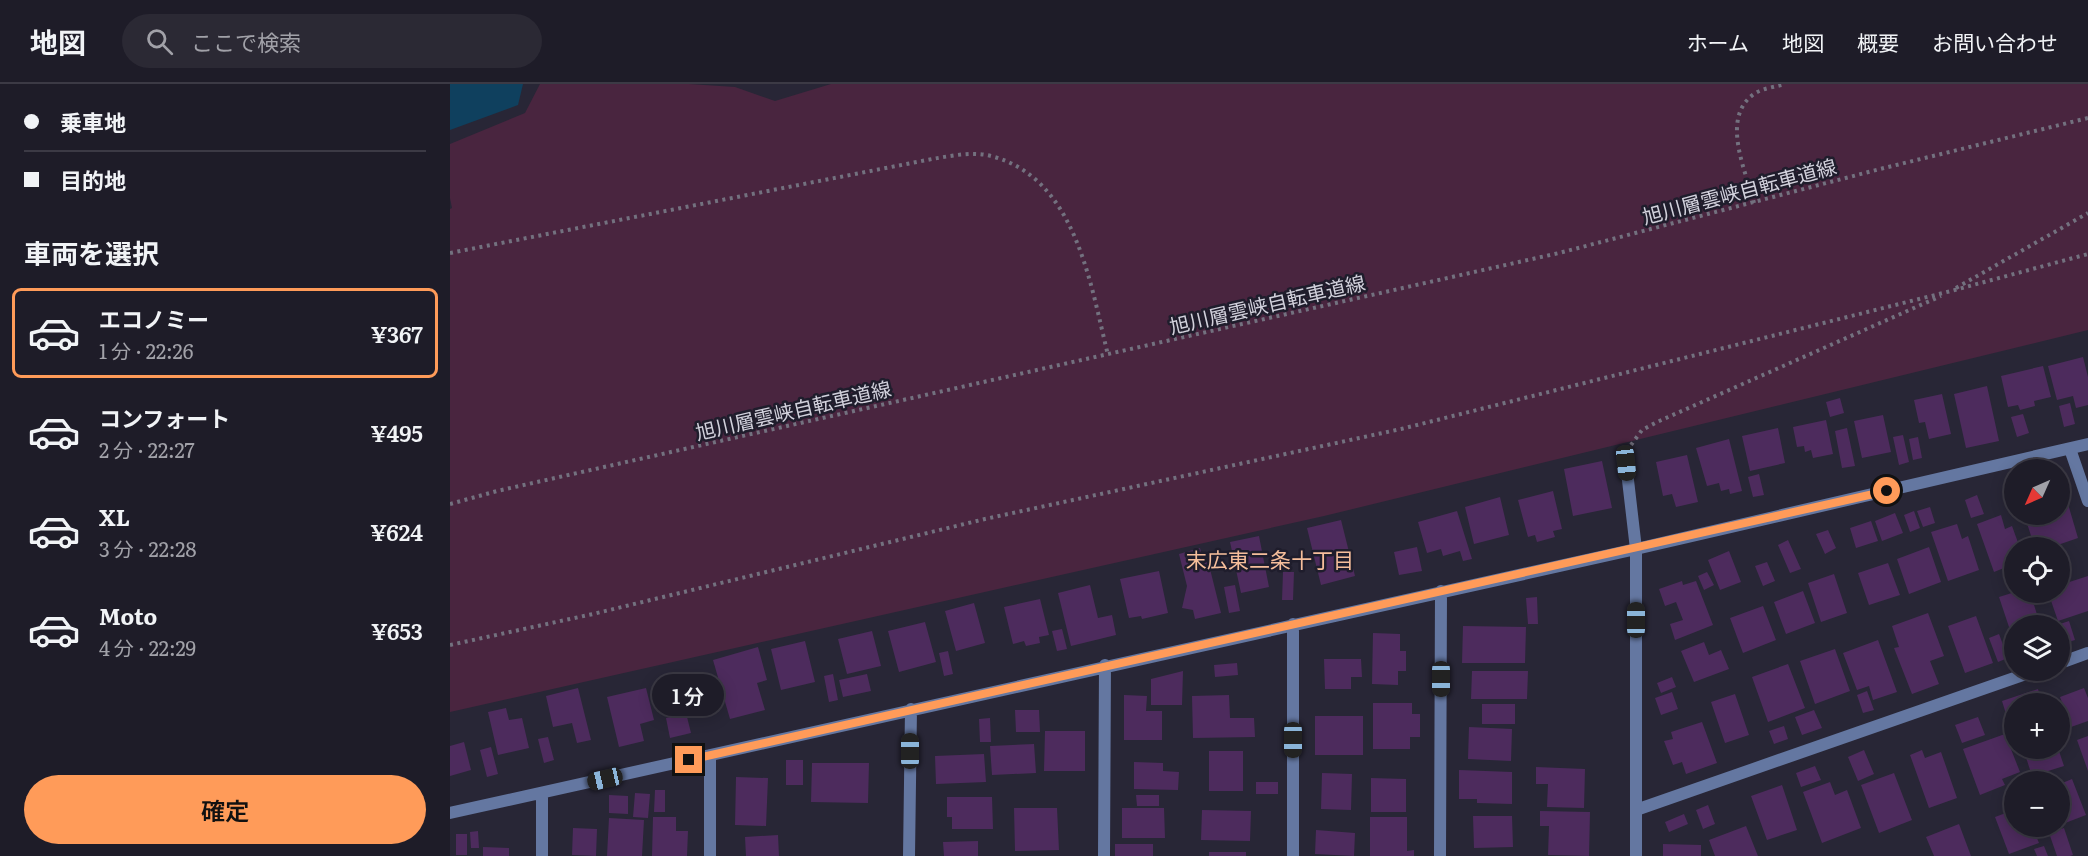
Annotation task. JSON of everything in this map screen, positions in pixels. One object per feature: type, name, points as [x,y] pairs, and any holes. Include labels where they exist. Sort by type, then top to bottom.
[{"type":"street","points":[[450,813],[1105,665],[1636,549],[2088,444]]},
{"type":"street","points":[[2070,449],[2088,501]]},
{"type":"street","points":[[1626,463],[1636,549],[1636,856]]},
{"type":"street","points":[[1440,856],[1441,591]]},
{"type":"street","points":[[1293,624],[1293,856]]},
{"type":"street","points":[[2070,659],[2088,653]]},
{"type":"street","points":[[1104,856],[1105,665]]},
{"type":"street","points":[[1636,810],[2005,681]]},
{"type":"street","points":[[909,856],[911,709]]},
{"type":"street","points":[[710,755],[710,856]]},
{"type":"street","points":[[542,793],[542,856]]},
{"type":"path","points":[[1754,203],[1736,133],[1737,118],[1746,102],[1755,94],[1785,84]]},
{"type":"path","name":"旭川層雲峡自転車道線","points":[[450,504],[554,478],[1559,253],[1880,169],[2088,118]]},
{"type":"path","points":[[450,253],[932,159],[960,154],[990,155],[1022,167],[1054,200],[1080,246],[1108,355]]},
{"type":"path","points":[[1626,463],[1629,448],[1642,430],[1951,291],[2088,213]]},
{"type":"path","points":[[450,645],[593,614],[985,519],[1401,429],[1951,291],[2088,254]]},
{"type":"shaded area","points":[[540,84],[689,84],[735,87],[775,101],[831,84],[2088,84],[2088,330],[1324,516],[450,712],[450,209],[452,208],[450,144],[525,113]]},
{"type":"water","points":[[450,84],[523,84],[518,105],[450,130]]},
{"type":"building","points":[[2083,357],[2088,377],[2088,405],[2076,408],[2073,396],[2057,400],[2048,366]]},
{"type":"building","points":[[2043,366],[2051,397],[2034,401],[2035,406],[2020,410],[2018,405],[2008,407],[2001,376]]},
{"type":"building","points":[[1987,386],[1999,441],[1966,448],[1954,394]]},
{"type":"building","points":[[1942,394],[1951,434],[1929,439],[1925,422],[1919,423],[1914,400]]},
{"type":"building","points":[[1840,398],[1844,413],[1830,417],[1826,402]]},
{"type":"building","points":[[2070,403],[2075,424],[2064,427],[2059,406]]},
{"type":"building","points":[[2023,414],[2029,433],[2017,437],[2011,417]]},
{"type":"building","points":[[1883,415],[1891,452],[1862,458],[1854,421]]},
{"type":"building","points":[[1826,420],[1833,454],[1813,458],[1811,450],[1805,452],[1804,446],[1797,447],[1793,427]]},
{"type":"building","points":[[1778,428],[1785,463],[1750,471],[1742,436]]},
{"type":"building","points":[[1847,428],[1855,466],[1842,468],[1835,431]]},
{"type":"building","points":[[1903,435],[1909,462],[1899,465],[1893,437]]},
{"type":"building","points":[[1918,437],[1922,458],[1913,460],[1909,439]]},
{"type":"building","points":[[1729,439],[1742,491],[1730,494],[1729,489],[1721,491],[1719,483],[1707,486],[1696,448]]},
{"type":"building","points":[[1687,455],[1698,502],[1676,507],[1672,494],[1663,496],[1656,462]]},
{"type":"building","points":[[1602,461],[1612,508],[1573,516],[1564,469]]},
{"type":"building","points":[[1759,474],[1764,495],[1753,497],[1748,477]]},
{"type":"building","points":[[1553,491],[1562,529],[1553,531],[1555,537],[1537,542],[1535,535],[1528,537],[1518,500]]},
{"type":"building","points":[[1977,495],[1984,514],[1971,518],[1965,500]]},
{"type":"building","points":[[1500,497],[1509,535],[1474,544],[1465,507]]},
{"type":"building","points":[[1930,507],[1935,523],[1923,527],[1917,511]]},
{"type":"building","points":[[1457,511],[1472,559],[1463,561],[1460,551],[1443,556],[1441,549],[1427,553],[1418,522]]},
{"type":"building","points":[[1914,511],[1920,528],[1910,532],[1904,515]]},
{"type":"building","points":[[2070,511],[2078,538],[2070,541],[2070,537],[2031,537],[2028,525],[2070,525]]},
{"type":"building","points":[[1895,513],[1903,533],[1882,541],[1875,521]]},
{"type":"building","points":[[2001,515],[2005,529],[2012,526],[2016,537],[2004,537],[2004,568],[1994,572],[1977,524]]},
{"type":"building","points":[[1341,520],[1355,576],[1321,585],[1307,528]]},
{"type":"building","points":[[1871,521],[1878,541],[1856,548],[1850,528]]},
{"type":"building","points":[[1957,524],[1962,539],[1968,536],[1979,570],[1948,581],[1931,532]]},
{"type":"building","points":[[1828,530],[1836,548],[1825,554],[1816,534]]},
{"type":"building","points":[[1259,536],[1269,587],[1241,593],[1230,542]]},
{"type":"building","points":[[1788,540],[1801,569],[1790,573],[1778,545]]},
{"type":"building","points":[[1417,547],[1422,571],[1399,575],[1394,552]]},
{"type":"building","points":[[1929,547],[1941,582],[1909,594],[1897,559]]},
{"type":"building","points":[[1200,548],[1204,563],[1208,561],[1221,613],[1195,619],[1193,610],[1182,608],[1187,586],[1179,554]]},
{"type":"building","points":[[1729,551],[1741,582],[1720,590],[1708,560]]},
{"type":"building","points":[[1767,562],[1775,581],[1763,586],[1755,566]]},
{"type":"building","points":[[1888,563],[1900,595],[1869,605],[1858,573]]},
{"type":"building","points":[[1159,571],[1168,613],[1142,619],[1141,616],[1129,618],[1120,579]]},
{"type":"building","points":[[1283,572],[1294,572],[1293,600],[1282,600]]},
{"type":"building","points":[[1707,572],[1714,585],[1704,590],[1698,576]]},
{"type":"building","points":[[1834,574],[1847,613],[1821,622],[1808,583]]},
{"type":"building","points":[[2088,576],[2088,611],[2070,617],[2070,615],[2056,615],[2052,603],[2070,603],[2070,582]]},
{"type":"building","points":[[1682,581],[1683,585],[1696,581],[1713,625],[1675,640],[1670,624],[1683,620],[1676,602],[1665,606],[1659,589]]},
{"type":"building","points":[[1090,585],[1098,618],[1112,615],[1116,635],[1071,646],[1058,593]]},
{"type":"building","points":[[1235,585],[1240,611],[1229,613],[1224,587]]},
{"type":"building","points":[[1803,591],[1815,623],[1786,634],[1774,602]]},
{"type":"building","points":[[2004,595],[2004,603],[2033,603],[2037,615],[2005,615],[1999,597]]},
{"type":"building","points":[[1537,597],[1538,624],[1528,624],[1526,598]]},
{"type":"building","points":[[1040,599],[1049,635],[1039,637],[1040,643],[1026,646],[1024,641],[1013,644],[1004,607]]},
{"type":"building","points":[[974,603],[985,643],[956,651],[945,611]]},
{"type":"building","points":[[1763,606],[1776,640],[1743,653],[1730,618]]},
{"type":"building","points":[[1928,613],[1944,656],[1930,661],[1939,684],[1912,694],[1894,648],[1899,647],[1892,626]]},
{"type":"building","points":[[1976,616],[1993,663],[1965,673],[1948,626]]},
{"type":"building","points":[[925,622],[936,662],[899,672],[888,631]]},
{"type":"building","points":[[2070,624],[2075,640],[2070,642]]},
{"type":"building","points":[[1463,626],[1526,627],[1525,663],[1462,663]]},
{"type":"building","points":[[1062,629],[1067,649],[1057,651],[1052,631]]},
{"type":"building","points":[[872,631],[881,666],[847,674],[838,639]]},
{"type":"building","points":[[1373,633],[1400,634],[1400,651],[1406,651],[1406,671],[1398,671],[1398,685],[1372,684]]},
{"type":"building","points":[[1999,634],[2004,647],[2004,660],[1998,662],[1989,638]]},
{"type":"building","points":[[1878,640],[1897,692],[1873,700],[1869,686],[1857,690],[1843,653]]},
{"type":"building","points":[[805,641],[815,682],[781,690],[771,649]]},
{"type":"building","points":[[1704,642],[1709,655],[1721,650],[1729,669],[1694,682],[1681,651]]},
{"type":"building","points":[[758,647],[767,680],[757,683],[765,710],[730,719],[713,660]]},
{"type":"building","points":[[1835,649],[1850,691],[1815,704],[1800,661]]},
{"type":"building","points":[[948,651],[953,674],[944,676],[939,653]]},
{"type":"building","points":[[1324,659],[1361,659],[1362,677],[1351,677],[1351,689],[1325,689]]},
{"type":"building","points":[[1237,663],[1238,675],[1215,677],[1214,665]]},
{"type":"building","points":[[1788,664],[1805,708],[1768,722],[1752,677]]},
{"type":"building","points":[[1183,671],[1182,705],[1151,705],[1151,679]]},
{"type":"building","points":[[1472,671],[1528,671],[1527,699],[1471,699]]},
{"type":"building","points":[[833,674],[838,700],[829,702],[824,676]]},
{"type":"building","points":[[867,674],[871,691],[843,697],[839,680]]},
{"type":"building","points":[[701,677],[708,706],[672,714],[666,685]]},
{"type":"building","points":[[1672,677],[1676,687],[1661,693],[1657,683]]},
{"type":"building","points":[[578,688],[591,740],[577,743],[572,723],[553,727],[546,696]]},
{"type":"building","points":[[646,688],[654,720],[640,724],[644,741],[619,747],[607,697]]},
{"type":"building","points":[[2084,688],[2088,698],[2088,721],[2071,727],[2070,724],[2070,693]]},
{"type":"building","points":[[2038,689],[2039,693],[2026,693]]},
{"type":"building","points":[[1867,691],[1874,710],[1863,713],[1857,695]]},
{"type":"building","points":[[1672,692],[1678,709],[1661,715],[1655,698]]},
{"type":"building","points":[[1735,694],[1749,735],[1725,743],[1711,702]]},
{"type":"building","points":[[1124,695],[1147,696],[1146,711],[1162,711],[1162,740],[1124,740]]},
{"type":"building","points":[[1229,695],[1230,718],[1254,718],[1255,737],[1193,738],[1192,696]]},
{"type":"building","points":[[1373,703],[1412,703],[1412,714],[1420,714],[1420,737],[1410,737],[1410,749],[1373,749]]},
{"type":"building","points":[[1482,704],[1515,704],[1515,724],[1482,724]]},
{"type":"building","points":[[506,708],[509,720],[522,718],[529,748],[498,755],[488,712]]},
{"type":"building","points":[[1015,710],[1039,710],[1040,732],[1016,732]]},
{"type":"building","points":[[1814,710],[1822,728],[1802,735],[1795,717]]},
{"type":"building","points":[[686,713],[691,733],[670,738],[666,718]]},
{"type":"building","points":[[1315,716],[1363,716],[1363,755],[1315,755]]},
{"type":"building","points":[[1978,717],[1985,735],[1962,743],[1955,725]]},
{"type":"building","points":[[990,718],[991,742],[980,742],[979,719]]},
{"type":"building","points":[[1702,722],[1717,763],[1686,774],[1682,762],[1673,765],[1664,741],[1673,739],[1671,732]]},
{"type":"building","points":[[1784,726],[1788,739],[1774,744],[1769,731]]},
{"type":"building","points":[[1469,727],[1512,729],[1511,761],[1468,759]]},
{"type":"building","points":[[1045,731],[1085,731],[1085,771],[1044,771]]},
{"type":"building","points":[[2004,734],[2004,759],[2015,759],[2020,771],[2004,771],[2002,779],[2004,785],[1980,795],[1963,749]]},
{"type":"building","points":[[2088,736],[2088,771],[2077,740]]},
{"type":"building","points":[[548,737],[554,760],[544,763],[538,739]]},
{"type":"building","points":[[464,742],[471,770],[450,776],[450,746]]},
{"type":"building","points":[[1034,744],[1036,773],[992,775],[990,746]]},
{"type":"building","points":[[491,747],[498,774],[487,777],[480,750]]},
{"type":"building","points":[[1864,750],[1874,774],[1858,781],[1848,757]]},
{"type":"building","points":[[1922,750],[1925,758],[1941,752],[1957,798],[1929,808],[1910,755]]},
{"type":"building","points":[[1209,751],[1243,751],[1243,791],[1209,791]]},
{"type":"building","points":[[984,754],[986,782],[936,784],[935,756]]},
{"type":"building","points":[[2027,759],[2062,759],[2064,766],[2048,771],[2030,771]]},
{"type":"building","points":[[786,760],[803,760],[803,785],[786,785]]},
{"type":"building","points":[[1134,762],[1163,763],[1163,771],[1179,772],[1178,790],[1134,789]]},
{"type":"building","points":[[812,763],[869,763],[868,803],[811,802]]},
{"type":"building","points":[[1815,766],[1821,780],[1801,787],[1796,773]]},
{"type":"building","points":[[1536,767],[1585,769],[1584,808],[1547,807],[1548,784],[1536,784]]},
{"type":"building","points":[[1459,770],[1512,772],[1512,804],[1477,803],[1477,799],[1459,799]]},
{"type":"building","points":[[1322,773],[1352,774],[1351,810],[1321,809]]},
{"type":"building","points":[[1894,773],[1912,820],[1879,833],[1861,785]]},
{"type":"building","points":[[736,777],[768,778],[766,826],[735,825]]},
{"type":"building","points":[[1371,778],[1406,779],[1406,812],[1371,812]]},
{"type":"building","points":[[2072,779],[2086,815],[2070,821],[2070,780]]},
{"type":"building","points":[[1256,782],[1278,782],[1278,794],[1256,794]]},
{"type":"building","points":[[1830,782],[1835,795],[1847,790],[1861,828],[1822,843],[1803,792]]},
{"type":"building","points":[[1782,785],[1797,830],[1767,840],[1751,796]]},
{"type":"building","points":[[655,790],[665,790],[665,812],[654,812]]},
{"type":"building","points":[[635,793],[650,794],[648,818],[633,817]]},
{"type":"building","points":[[609,795],[628,796],[628,814],[609,813]]},
{"type":"building","points":[[1136,795],[1159,795],[1159,806],[1137,806]]},
{"type":"building","points":[[947,797],[992,797],[993,829],[952,829],[952,817],[947,817]]},
{"type":"building","points":[[1708,805],[1715,824],[1703,829],[1696,810]]},
{"type":"building","points":[[1014,808],[1057,808],[1059,850],[1015,851]]},
{"type":"building","points":[[1122,808],[1164,808],[1165,838],[1122,838]]},
{"type":"building","points":[[1202,810],[1251,811],[1250,841],[1201,840]]},
{"type":"building","points":[[1540,811],[1590,812],[1589,856],[1548,855],[1549,826],[1540,826]]},
{"type":"building","points":[[1684,814],[1688,824],[1669,832],[1665,822]]},
{"type":"building","points":[[2004,814],[2004,837],[2037,837],[2039,843],[2009,854],[1995,817]]},
{"type":"building","points":[[1473,816],[1512,816],[1513,847],[1474,848]]},
{"type":"building","points":[[653,817],[676,817],[676,831],[688,831],[687,856],[652,856]]},
{"type":"building","points":[[1370,817],[1407,817],[1407,851],[1414,850],[1414,856],[1370,856]]},
{"type":"building","points":[[609,818],[644,820],[642,856],[607,856]]},
{"type":"building","points":[[1959,824],[1971,856],[1934,856],[1926,837]]},
{"type":"building","points":[[1746,826],[1758,856],[1715,856],[1709,840]]},
{"type":"building","points":[[573,828],[597,829],[596,856],[572,855]]},
{"type":"building","points":[[1316,830],[1355,833],[1354,856],[1315,854]]},
{"type":"building","points":[[478,831],[479,848],[471,848],[470,832]]},
{"type":"building","points":[[456,834],[467,834],[467,855],[456,855]]},
{"type":"building","points":[[778,835],[779,856],[746,856],[745,837]]},
{"type":"building","points":[[2050,837],[2067,837],[2073,855],[2057,856]]},
{"type":"building","points":[[978,841],[978,856],[944,856],[943,842]]},
{"type":"building","points":[[1115,844],[1153,844],[1153,856],[1115,856]]},
{"type":"building","points":[[1663,844],[1701,845],[1701,856],[1663,856]]},
{"type":"building","points":[[2044,846],[2048,856],[2037,856],[2034,849]]},
{"type":"building","points":[[483,847],[509,848],[509,856],[483,856]]},
{"type":"building","points":[[1209,852],[1246,852],[1246,856],[1209,856]]},
{"type":"district","name":"末広東二条十丁目","points":[[1270,558]]},
{"type":"route","points":[[689,760],[1887,491]]}]
